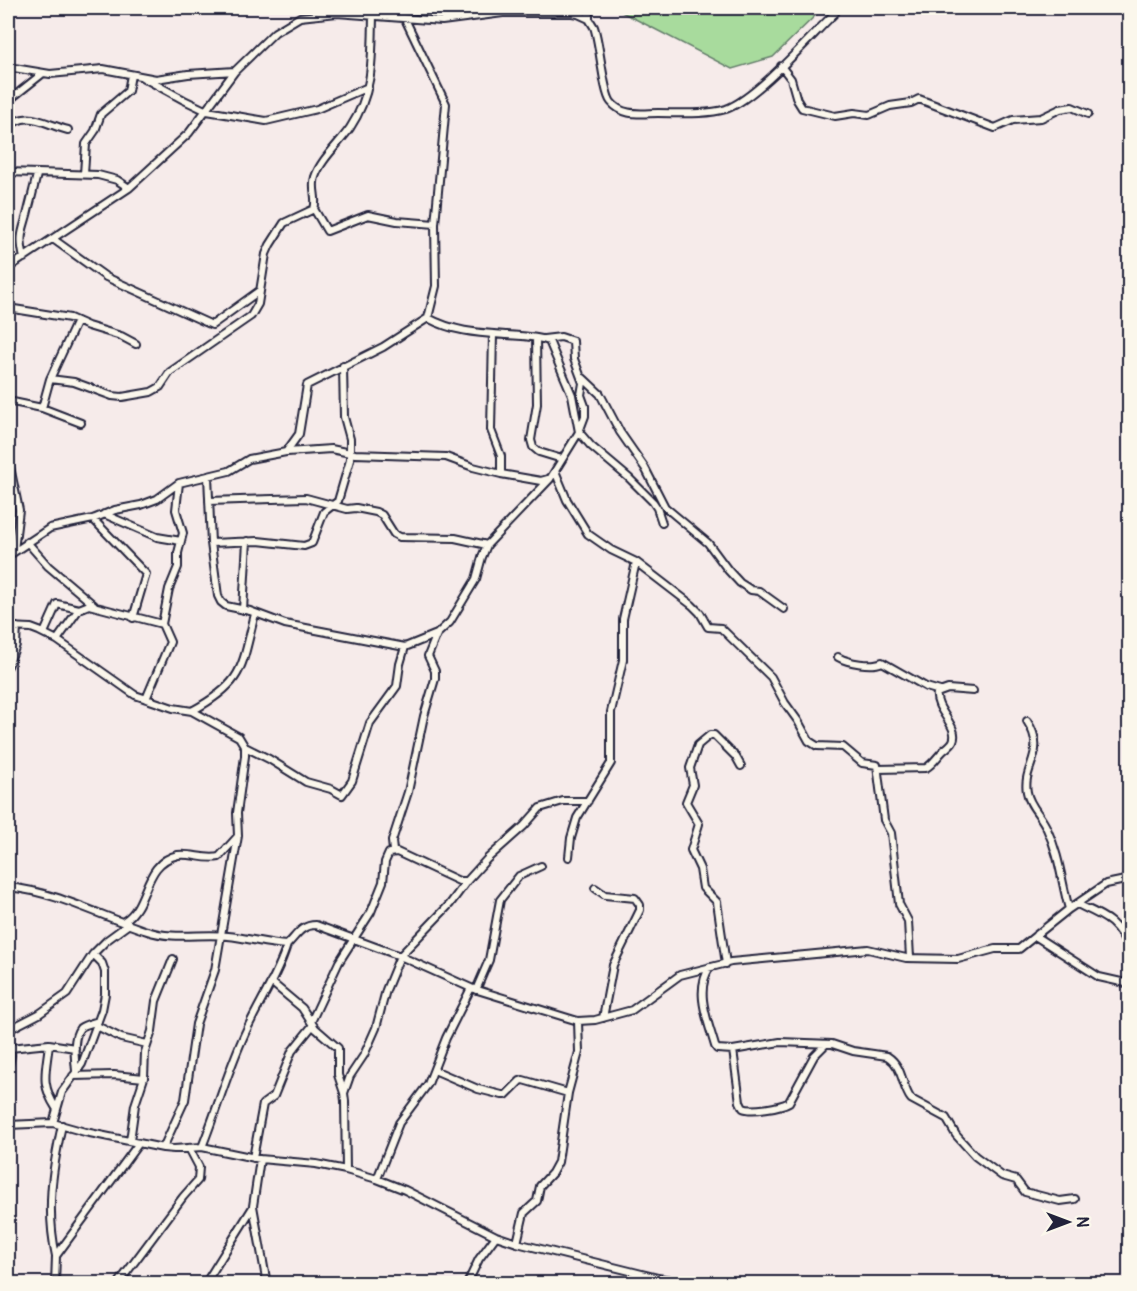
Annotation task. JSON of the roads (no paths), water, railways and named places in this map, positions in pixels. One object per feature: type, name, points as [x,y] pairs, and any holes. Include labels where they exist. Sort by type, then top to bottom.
[{"type":"street","points":[[297,8],[300,17]]},
{"type":"street","points":[[384,16],[393,8]]},
{"type":"street","points":[[589,8],[610,100],[625,112],[667,113],[724,109],[737,104],[756,90],[836,13],[838,8]]},
{"type":"street","points":[[8,268],[129,188],[189,133],[235,71],[274,32],[300,17],[337,13],[442,21],[503,13],[578,14],[590,19]]},
{"type":"street","points":[[373,16],[372,59],[365,100],[357,116],[315,177],[314,209],[327,231],[368,215],[397,221],[435,224]]},
{"type":"street","points":[[286,452],[299,434],[307,385],[383,347],[428,318],[436,286],[435,224],[446,104],[405,19]]},
{"type":"street","points":[[781,66],[791,79],[797,100],[802,108],[835,116],[854,113],[872,114],[890,106],[919,99],[995,128],[1011,121],[1041,118],[1060,109],[1072,108],[1088,114]]},
{"type":"street","points":[[8,67],[42,74],[103,69],[156,79],[235,71]]},
{"type":"street","points":[[8,101],[42,74]]},
{"type":"street","points":[[84,174],[86,144],[95,131],[101,114],[128,91],[131,75]]},
{"type":"street","points":[[142,77],[207,111],[273,120],[316,109],[368,87]]},
{"type":"street","points":[[8,128],[17,119],[30,118],[68,130]]},
{"type":"street","points":[[8,172],[37,175],[98,175],[117,180],[129,188]]},
{"type":"street","points":[[24,258],[20,242],[22,228],[37,175]]},
{"type":"street","points":[[50,379],[74,382],[112,396],[122,397],[151,392],[160,387],[170,372],[219,339],[256,310],[267,249],[281,227],[289,220],[314,209]]},
{"type":"street","points":[[53,239],[106,277],[212,325],[219,339]]},
{"type":"street","points":[[212,325],[259,291]]},
{"type":"street","points":[[8,308],[62,316],[88,327],[121,336],[136,344]]},
{"type":"street","points":[[428,318],[449,329],[540,339],[555,337],[572,339],[574,360],[583,378],[599,392],[620,432],[645,468],[664,507],[708,543],[740,583],[751,590],[759,591],[784,609]]},
{"type":"street","points":[[42,408],[50,379],[77,321]]},
{"type":"street","points":[[492,334],[491,430],[501,456],[501,474]]},
{"type":"street","points":[[540,339],[552,344],[570,389],[579,432],[591,446],[629,477],[653,502],[662,523]]},
{"type":"street","points":[[540,339],[537,404],[531,440],[533,447],[539,452],[562,459]]},
{"type":"street","points":[[211,543],[247,541],[307,545],[314,540],[324,512],[340,498],[350,453],[350,439],[344,417],[343,366]]},
{"type":"street","points":[[208,476],[211,543],[221,602],[226,606],[285,624],[405,647],[437,634],[450,622],[476,579],[487,545],[550,479],[579,432],[585,413],[581,397],[583,378]]},
{"type":"street","points":[[8,401],[42,408],[81,423]]},
{"type":"street","points":[[8,556],[50,528],[93,519],[115,510],[141,505],[157,499],[179,483],[229,471],[249,459],[286,452],[331,449],[350,453],[446,457],[501,474],[541,481],[550,479]]},
{"type":"street","points":[[8,457],[19,510],[14,551]]},
{"type":"street","points":[[555,471],[564,494],[583,529],[599,542],[636,562],[692,605],[708,627],[721,628],[771,677],[809,741],[817,746],[843,747],[862,762],[874,763],[878,769],[884,820],[891,833],[900,904],[909,924],[910,958]]},
{"type":"street","points":[[146,699],[170,642],[162,624],[167,596],[178,567],[178,553],[183,530],[176,510],[179,483]]},
{"type":"street","points":[[209,501],[300,497],[348,509],[379,513],[394,534],[400,537],[455,538],[487,545]]},
{"type":"street","points":[[104,514],[157,537],[181,541]]},
{"type":"street","points":[[93,519],[146,574],[133,618]]},
{"type":"street","points":[[243,610],[247,541]]},
{"type":"street","points":[[27,542],[48,566],[97,607]]},
{"type":"street","points":[[569,857],[571,838],[577,818],[611,763],[611,712],[623,660],[623,620],[636,562]]},
{"type":"street","points":[[44,633],[57,604],[79,609]]},
{"type":"street","points":[[57,640],[79,609],[89,605],[162,624]]},
{"type":"street","points":[[192,711],[225,690],[236,678],[243,662],[255,614]]},
{"type":"street","points":[[8,627],[31,628],[44,633],[124,689],[173,708],[192,711],[239,736],[245,747],[306,782],[331,789],[342,795],[352,782],[370,723],[397,686],[405,647]]},
{"type":"street","points":[[8,666],[15,645],[17,627]]},
{"type":"street","points":[[393,851],[392,841],[408,792],[424,716],[435,679],[435,671],[428,656],[437,634]]},
{"type":"street","points":[[838,657],[846,661],[873,665],[882,662],[926,687],[940,691],[948,689],[973,691]]},
{"type":"street","points":[[878,769],[928,767],[952,743],[954,738],[949,723],[936,701],[937,693],[940,691]]},
{"type":"street","points":[[1027,721],[1033,731],[1035,751],[1028,778],[1027,795],[1046,825],[1059,857],[1069,909]]},
{"type":"street","points":[[726,964],[717,902],[703,888],[700,869],[692,850],[699,824],[686,802],[693,785],[690,768],[696,747],[710,735],[714,735],[736,757],[741,766]]},
{"type":"street","points":[[163,1148],[185,1100],[196,1024],[214,970],[238,836],[237,813],[245,747]]},
{"type":"street","points":[[346,1170],[345,1092],[350,1076],[364,1055],[376,1028],[386,990],[400,956],[450,904],[467,881],[542,806],[562,801],[588,801]]},
{"type":"street","points":[[8,1071],[10,1048],[8,1031],[39,1014],[66,994],[93,954],[134,913],[151,876],[163,861],[182,855],[219,857],[238,836]]},
{"type":"street","points":[[393,851],[459,881],[467,881]]},
{"type":"street","points":[[267,1284],[253,1206],[263,1104],[274,1096],[292,1051],[312,1024],[339,962],[371,912],[383,882],[386,858],[393,851]]},
{"type":"street","points":[[377,1179],[399,1123],[405,1112],[425,1089],[446,1038],[489,960],[500,900],[519,876],[541,866]]},
{"type":"street","points":[[202,1147],[241,1042],[281,964],[287,945],[307,925],[316,926],[400,956],[474,989],[578,1021],[603,1018],[632,1010],[680,975],[726,964],[820,952],[868,949],[910,958],[964,959],[995,949],[1019,949],[1069,909],[1106,884],[1130,879]]},
{"type":"street","points":[[8,887],[40,892],[160,934],[221,935],[287,945]]},
{"type":"street","points":[[595,888],[605,895],[635,898],[640,907],[613,964],[603,1018]]},
{"type":"street","points":[[1077,904],[1105,917],[1116,926],[1130,951]]},
{"type":"street","points":[[1035,936],[1099,977],[1130,984]]},
{"type":"street","points":[[54,1123],[56,1108],[62,1092],[82,1064],[98,1024],[105,993],[105,972],[102,963],[93,954]]},
{"type":"street","points":[[130,1141],[135,1105],[144,1078],[147,1044],[152,1031],[158,992],[173,959]]},
{"type":"street","points":[[710,967],[703,980],[702,996],[716,1048],[721,1051],[733,1050],[780,1042],[826,1044],[890,1057],[902,1074],[908,1096],[946,1119],[956,1136],[975,1156],[1002,1176],[1015,1179],[1026,1192],[1060,1201],[1075,1199]]},
{"type":"street","points":[[271,982],[302,1008],[312,1024],[338,1048],[338,1075],[345,1092]]},
{"type":"street","points":[[517,1243],[524,1213],[537,1201],[540,1186],[558,1162],[568,1093],[579,1052],[578,1021]]},
{"type":"street","points":[[75,1074],[75,1048],[79,1029],[98,1024],[121,1038],[147,1044]]},
{"type":"street","points":[[10,1048],[49,1044],[75,1048]]},
{"type":"street","points":[[49,1044],[44,1080],[49,1097],[56,1108]]},
{"type":"street","points":[[733,1050],[740,1102],[743,1108],[752,1111],[788,1103],[814,1056],[826,1044]]},
{"type":"street","points":[[434,1070],[476,1088],[502,1095],[506,1095],[523,1080],[568,1093]]},
{"type":"street","points":[[75,1074],[144,1078]]},
{"type":"street","points":[[8,1125],[54,1123],[163,1148],[202,1147],[256,1158],[316,1164],[346,1170],[377,1179],[458,1215],[496,1236],[517,1243],[658,1278],[697,1284]]},
{"type":"street","points":[[55,1284],[57,1256],[52,1235],[50,1197],[62,1125]]},
{"type":"street","points":[[57,1256],[139,1143]]},
{"type":"street","points":[[118,1284],[198,1180],[200,1167],[189,1148]]},
{"type":"street","points":[[205,1284],[253,1206]]},
{"type":"street","points":[[467,1284],[479,1259],[496,1236]]}]
